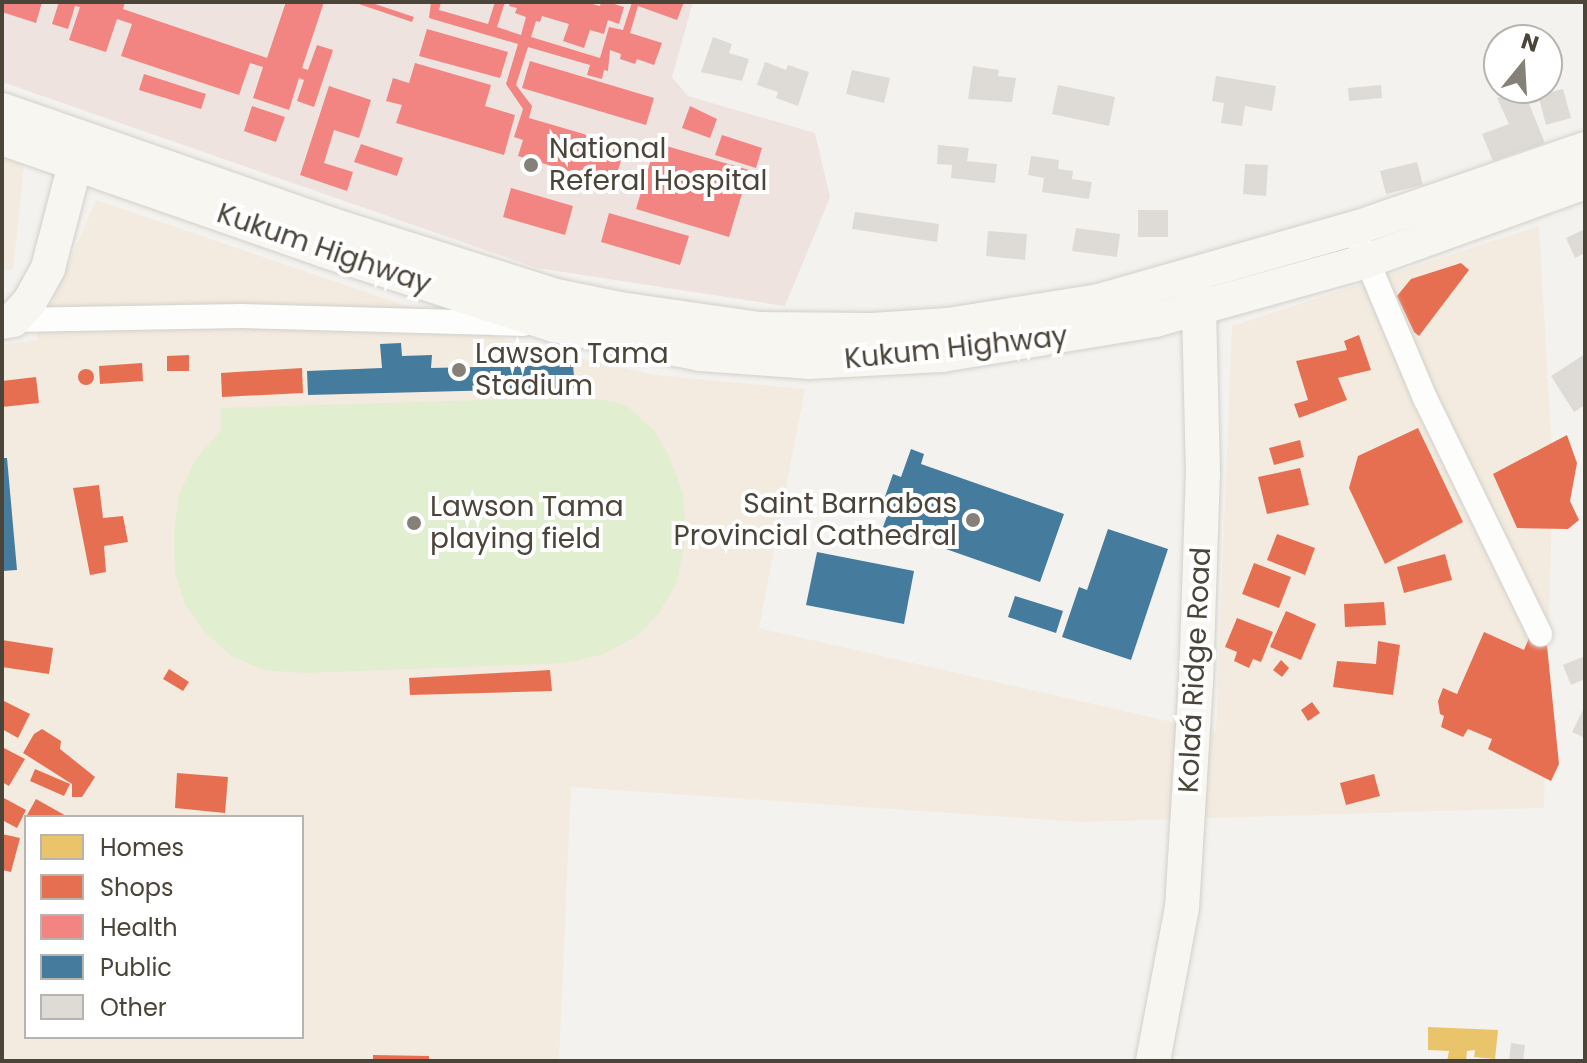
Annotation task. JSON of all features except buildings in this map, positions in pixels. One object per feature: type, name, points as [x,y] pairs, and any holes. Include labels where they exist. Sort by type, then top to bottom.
[{"type":"main road","name":"Kukum Highway","points":[[2,110],[79,149],[323,250],[554,325],[700,354],[808,362],[860,361],[1000,348],[1155,320],[1194,293],[1356,228],[1585,149]]},
{"type":"main road","name":"Kukum Highway","points":[[2,138],[79,149],[556,296],[722,326],[872,330],[948,325],[1194,293],[1366,261],[1585,182]]},
{"type":"main road","points":[[8,321],[40,287],[48,268],[79,149]]},
{"type":"main road","name":"Kolaá Ridge Road","points":[[1153,1061],[1182,908],[1194,712],[1203,474],[1194,293]]},
{"type":"street","points":[[1356,228],[1366,261],[1425,398],[1540,634]]},
{"type":"street","points":[[8,321],[241,316],[554,325]]},
{"type":"shaded area","name":"National Referal Hospital","points":[[2,2],[693,2],[672,77],[688,96],[815,133],[830,197],[785,306],[537,268],[2,82]]},
{"type":"shaded area","points":[[2,151],[25,157],[13,269],[2,270]]},
{"type":"shaded area","points":[[96,200],[521,345],[655,375],[805,389],[759,628],[1216,732],[1232,326],[1539,226],[1553,470],[1544,808],[1081,822],[571,787],[559,1061],[2,1061],[2,345],[36,340]]},
{"type":"green space","points":[[588,397],[626,405],[655,432],[670,458],[683,494],[686,537],[677,582],[659,613],[637,636],[601,655],[564,663],[304,673],[264,670],[230,655],[205,632],[184,603],[175,571],[174,534],[179,494],[197,457],[221,431],[221,408]]},
{"type":"place","name":"National Referal Hospital","points":[[531,165]]},
{"type":"place","name":"Lawson Tama Stadium","points":[[459,370]]},
{"type":"place","name":"Saint Barnabas Provincial Cathedral","points":[[973,520]]},
{"type":"place","name":"Lawson Tama playing field","points":[[414,523]]}]
